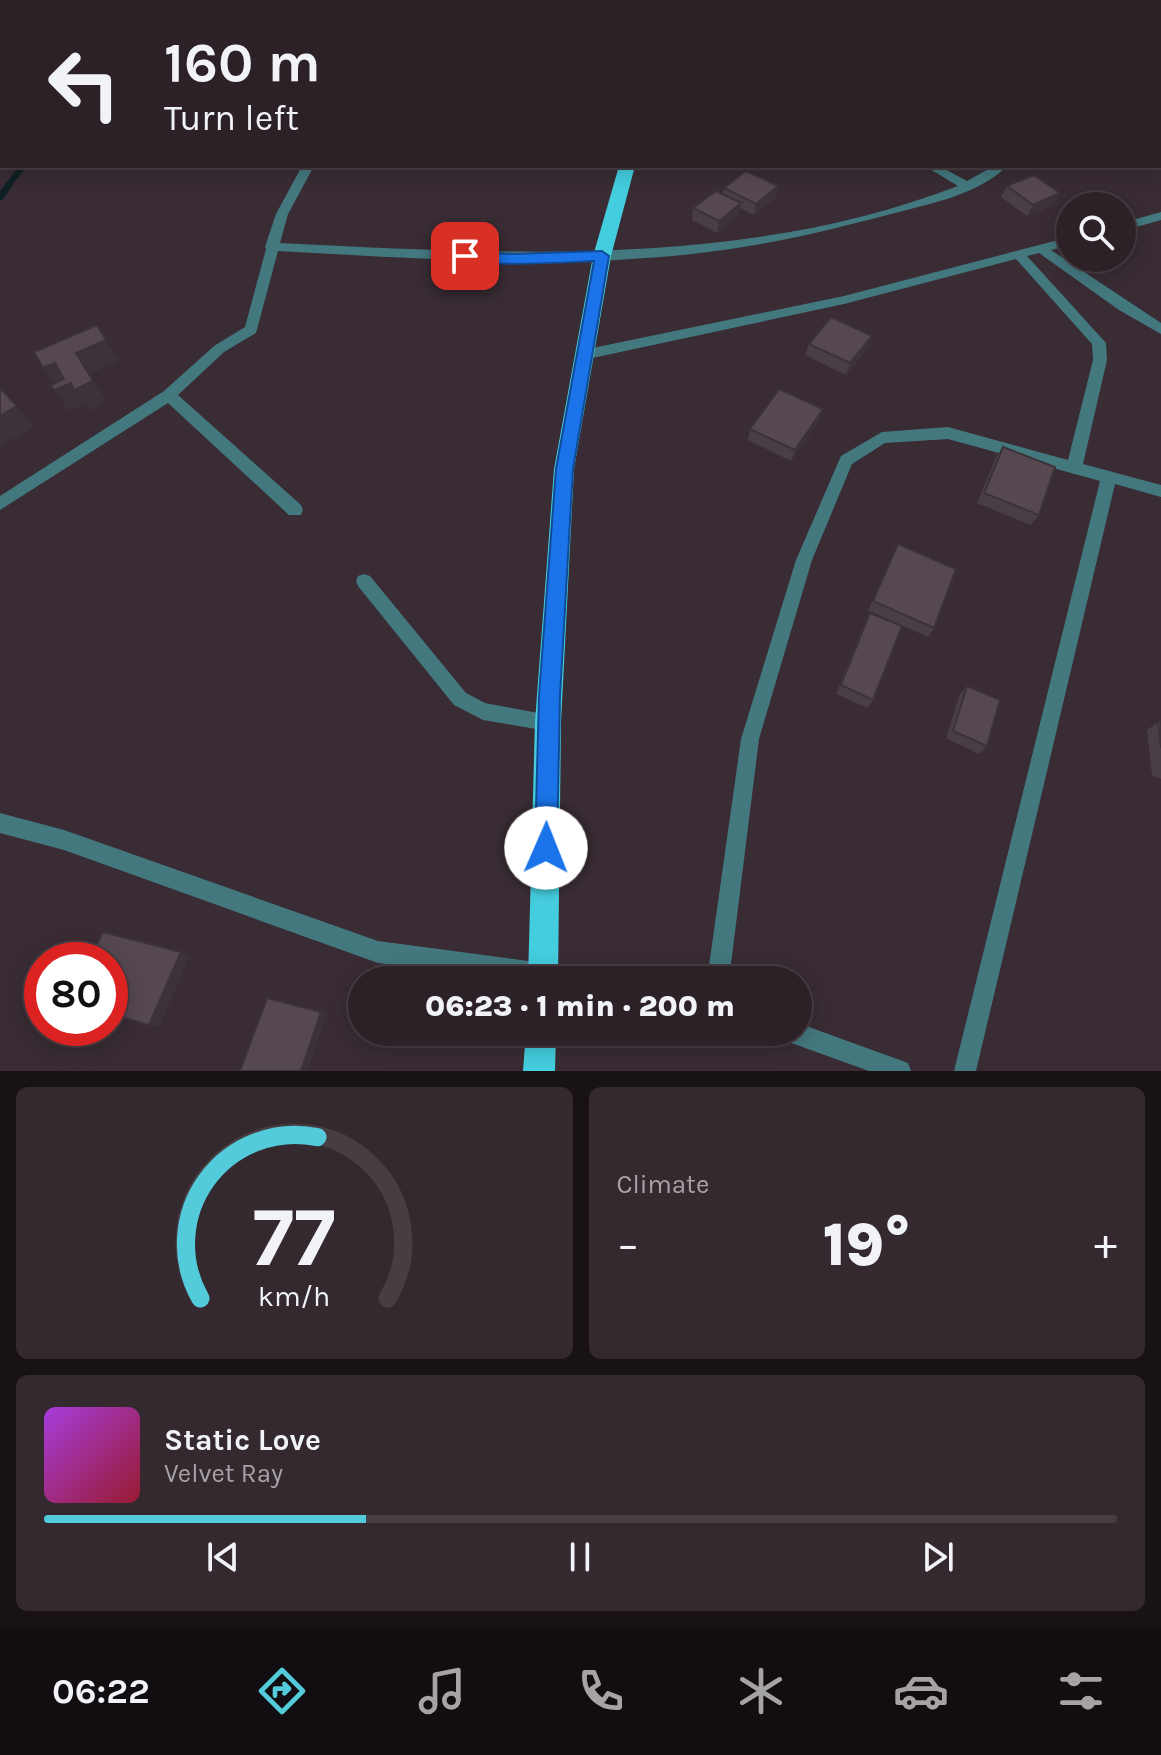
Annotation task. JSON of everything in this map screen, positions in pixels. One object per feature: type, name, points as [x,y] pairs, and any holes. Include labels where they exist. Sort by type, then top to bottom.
[{"type":"highway","points":[[543,966],[548,722],[564,469],[602,256],[626,168]]},
{"type":"highway","points":[[539,1071],[540,1046]]},
{"type":"street","points":[[0,504],[169,395],[219,349],[251,330],[282,214],[307,168]]},
{"type":"street","points":[[935,168],[967,186]]},
{"type":"street","points":[[271,247],[513,259],[602,256],[748,244],[846,225],[967,186],[986,178],[998,168]]},
{"type":"street","points":[[1136,223],[1161,216]]},
{"type":"street","points":[[583,355],[844,300],[1056,245]]},
{"type":"street","points":[[1041,249],[1161,329]]},
{"type":"street","points":[[1019,255],[1099,343],[1100,360],[1074,468]]},
{"type":"street","points":[[169,395],[295,510]]},
{"type":"street","points":[[720,966],[750,739],[804,560],[846,460],[882,438],[948,433],[1161,491]]},
{"type":"street","points":[[965,1071],[1109,477]]},
{"type":"street","points":[[364,581],[460,699],[483,711],[548,722]]},
{"type":"street","points":[[0,823],[64,840],[378,952],[470,966]]},
{"type":"street","points":[[812,1040],[900,1071]]},
{"type":"building","points":[[746,171],[778,186],[756,204],[724,188]]},
{"type":"building","points":[[1034,175],[1059,192],[1033,205],[1007,186]]},
{"type":"building","points":[[716,191],[741,203],[719,221],[693,208]]},
{"type":"building","points":[[831,317],[872,336],[850,363],[809,344]]},
{"type":"building","points":[[97,325],[106,340],[76,353],[93,381],[74,390],[71,383],[54,390],[51,385],[64,379],[55,363],[43,368],[34,352]]},
{"type":"building","points":[[0,388],[17,406],[0,416]]},
{"type":"building","points":[[779,389],[823,409],[795,450],[750,429]]},
{"type":"building","points":[[1003,447],[1055,467],[1039,515],[984,493]]},
{"type":"building","points":[[898,544],[956,569],[934,628],[873,601]]},
{"type":"building","points":[[870,613],[902,626],[873,700],[841,685]]},
{"type":"building","points":[[967,686],[1000,700],[987,746],[953,731]]},
{"type":"building","points":[[103,932],[181,952],[149,1025],[128,1019],[128,942],[98,942]]},
{"type":"building","points":[[267,998],[321,1012],[301,1071],[240,1071]]},
{"type":"waterway","points":[[7,187],[21,168]]},
{"type":"waterway","points":[[0,197],[9,185]]},
{"type":"route","points":[[465,256],[513,259],[602,256],[564,469],[556,561],[546,848]]}]
